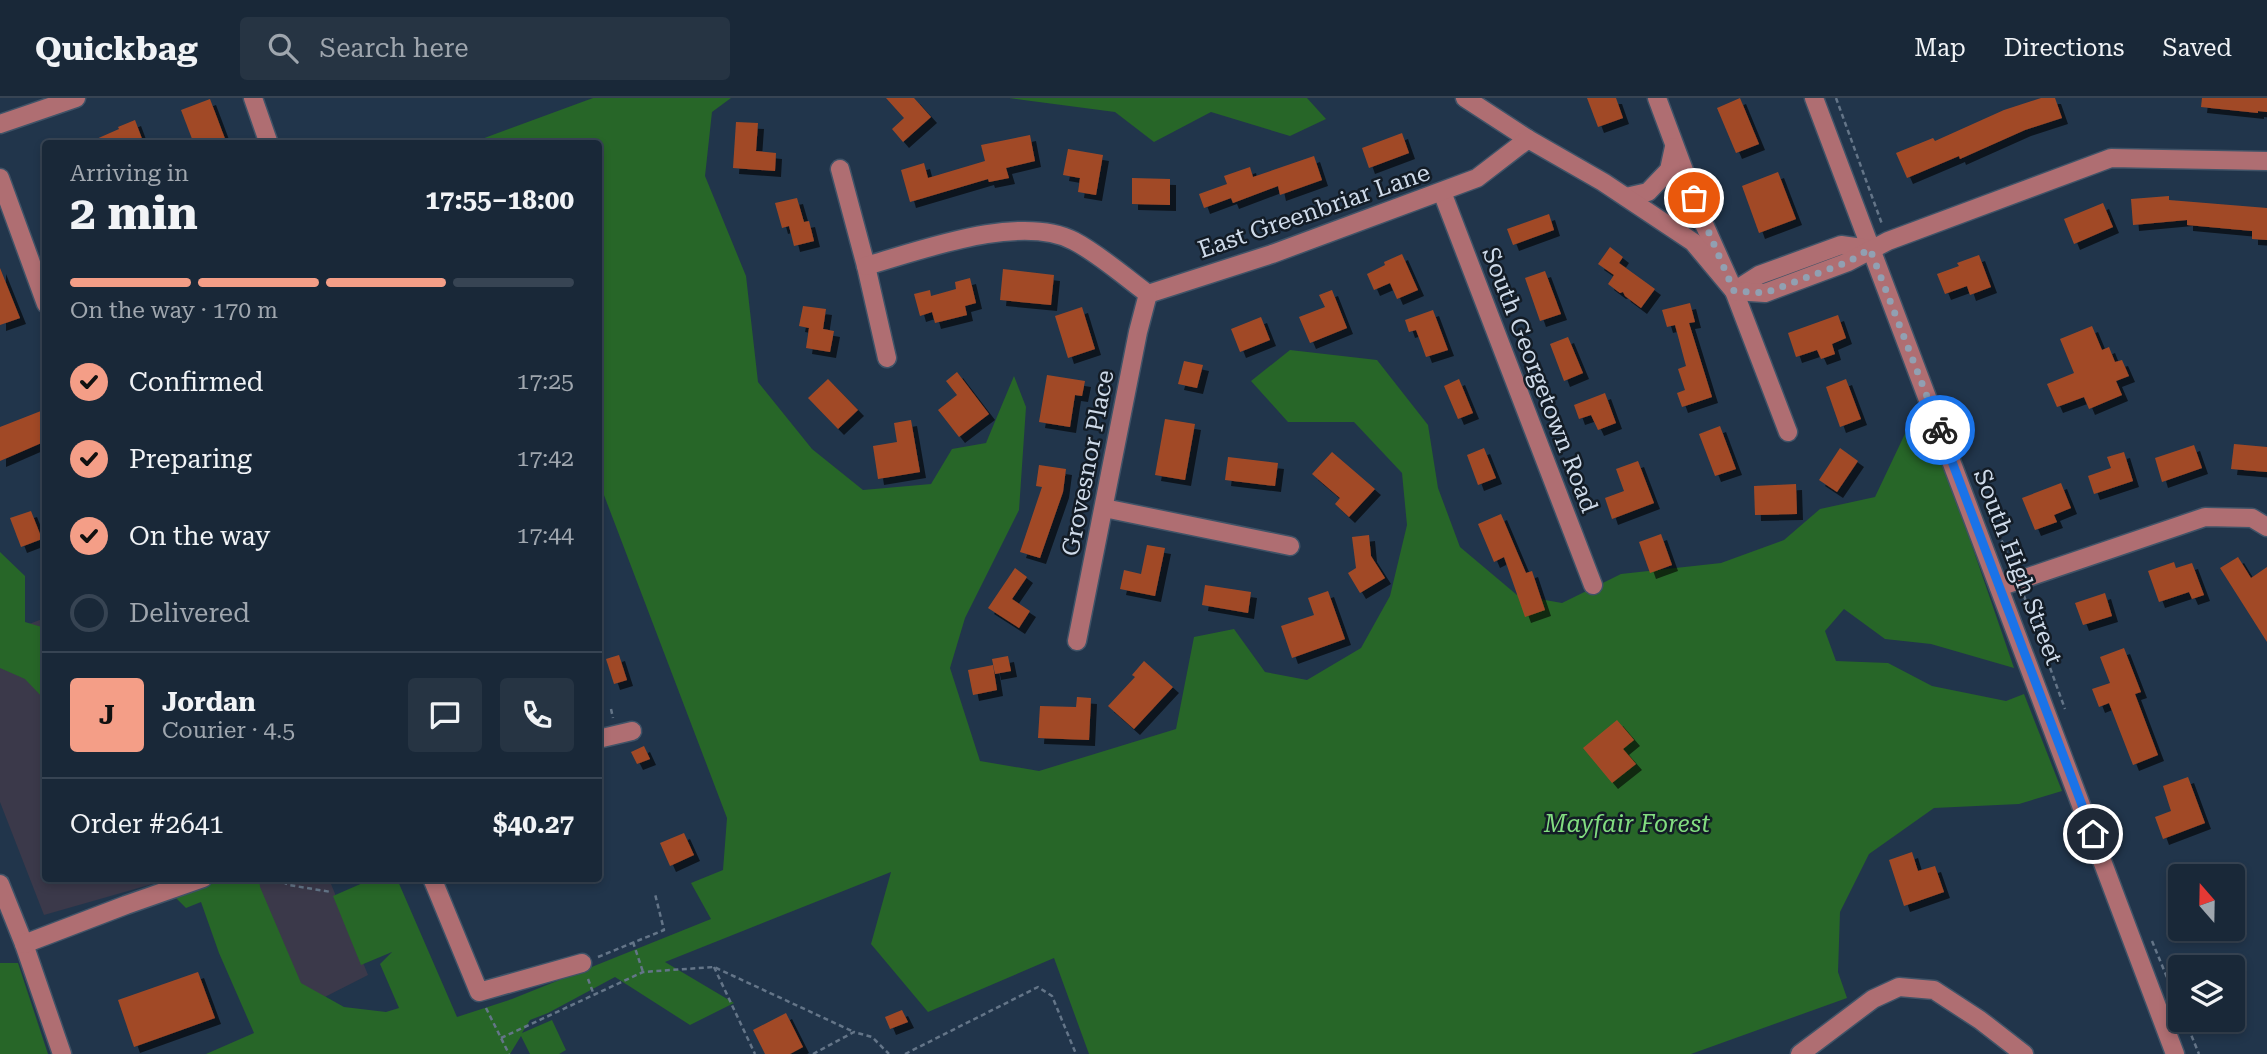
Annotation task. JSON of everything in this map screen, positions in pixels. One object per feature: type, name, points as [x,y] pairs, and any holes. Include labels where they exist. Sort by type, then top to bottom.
[{"type":"street","points":[[0,124],[76,98]]},
{"type":"street","points":[[253,98],[268,140]]},
{"type":"street","points":[[1465,98],[1626,197],[1693,242],[1734,291],[1765,293],[1848,262],[1870,249],[2111,158],[2267,161]]},
{"type":"street","points":[[1657,98],[1707,232],[1734,291],[1788,432]]},
{"type":"street","name":"South High Street","points":[[1814,98],[2175,1054]]},
{"type":"street","name":"East Greenbriar Lane","points":[[1148,294],[1272,254],[1477,178],[1528,139]]},
{"type":"street","points":[[1626,197],[1648,192],[1670,170],[1674,147]]},
{"type":"street","points":[[839,169],[866,266],[887,358]]},
{"type":"street","points":[[0,178],[42,293]]},
{"type":"street","name":"South Georgetown Road","points":[[1442,192],[1592,585]]},
{"type":"street","points":[[866,266],[966,238],[1032,229],[1073,240],[1148,294]]},
{"type":"street","name":"Grovesnor Place","points":[[1077,641],[1138,332],[1148,294]]},
{"type":"street","points":[[1104,508],[1290,546]]},
{"type":"street","points":[[1999,587],[2205,517],[2252,518],[2267,527]]},
{"type":"street","points":[[602,738],[632,731]]},
{"type":"street","points":[[24,944],[192,882]]},
{"type":"street","points":[[434,882],[479,992],[582,963]]},
{"type":"street","points":[[0,884],[62,1054]]},
{"type":"street","points":[[1800,1054],[1873,999],[1899,987],[1934,990],[1980,1020],[2024,1054]]},
{"type":"path","points":[[283,882],[331,892]]},
{"type":"path","points":[[582,963],[664,930],[655,894]]},
{"type":"path","points":[[633,942],[643,972]]},
{"type":"path","points":[[501,1038],[643,972],[715,967],[853,1032],[872,1037],[889,1054]]},
{"type":"path","points":[[715,967],[755,1054]]},
{"type":"path","points":[[905,1054],[1038,987],[1052,996],[1076,1054]]},
{"type":"path","points":[[479,992],[509,1054]]},
{"type":"path","points":[[813,1054],[853,1032]]},
{"type":"path","points":[[2190,1032],[2199,1054]]},
{"type":"shaded area","points":[[42,619],[42,882],[160,882],[44,915],[0,802],[0,635]]},
{"type":"shaded area","points":[[238,882],[330,882],[368,975],[315,1002],[283,970]]},
{"type":"green space","name":"Mayfair Forest","points":[[593,98],[731,98],[712,112],[705,176],[746,276],[758,382],[812,449],[863,490],[931,484],[952,449],[986,443],[1014,376],[1026,407],[1019,510],[965,618],[950,668],[980,761],[1039,771],[1176,729],[1194,637],[1234,629],[1265,672],[1307,680],[1361,648],[1390,596],[1407,525],[1402,473],[1354,422],[1288,422],[1251,381],[1290,350],[1377,360],[1428,425],[1438,488],[1460,547],[1517,595],[1562,603],[1621,574],[1721,563],[1784,540],[1820,509],[1875,497],[1912,419],[1923,403],[2014,668],[1931,644],[1885,639],[1844,609],[1825,631],[1836,661],[1888,663],[1932,686],[2006,701],[2024,694],[2062,791],[2019,804],[1934,808],[1869,854],[1840,912],[1838,972],[1847,998],[1691,1054],[1089,1054],[1054,958],[928,1012],[871,944],[891,872],[665,962],[734,1003],[690,1025],[615,977],[530,1020],[522,1033],[552,1020],[566,1050],[559,1054],[530,1054],[521,1036],[510,1054],[206,1054],[254,1033],[219,953],[201,902],[186,908],[160,882],[259,882],[301,983],[344,1007],[386,1012],[399,1008],[380,964],[392,952],[361,965],[333,896],[365,882],[398,882],[457,1017],[512,999],[711,919],[691,883],[723,870],[727,818],[602,490],[602,140],[479,140]]},
{"type":"green space","points":[[1009,98],[1307,98],[1326,119],[1290,136],[1211,112],[1154,142],[1115,112]]},
{"type":"green space","points":[[0,552],[25,576],[25,622],[42,627],[42,697],[25,679],[0,668]]},
{"type":"green space","points":[[0,963],[18,963],[48,1054],[0,1054]]},
{"type":"building","points":[[886,98],[914,98],[931,117],[903,142],[892,129],[904,118]]},
{"type":"building","points":[[1587,98],[1616,98],[1623,118],[1598,127]]},
{"type":"building","points":[[1740,98],[1759,144],[1736,153],[1717,108]]},
{"type":"building","points":[[2041,98],[2055,98],[2062,118],[2025,130],[1960,159],[1959,156],[1907,178],[1896,153],[1933,138],[1935,141],[2004,110]]},
{"type":"building","points":[[2202,98],[2267,98],[2267,112],[2201,107]]},
{"type":"building","points":[[210,99],[225,140],[192,140],[181,110]]},
{"type":"building","points":[[135,120],[142,140],[94,140],[119,129],[118,127]]},
{"type":"building","points":[[736,122],[758,123],[756,151],[776,153],[775,171],[733,168]]},
{"type":"building","points":[[1402,133],[1409,153],[1369,168],[1362,148]]},
{"type":"building","points":[[1030,135],[1035,161],[1006,168],[1009,178],[989,182],[988,179],[910,202],[901,170],[924,163],[928,178],[985,161],[981,145]]},
{"type":"building","points":[[1068,149],[1103,155],[1096,195],[1078,192],[1080,178],[1063,175]]},
{"type":"building","points":[[1314,156],[1322,180],[1280,195],[1278,186],[1233,203],[1231,198],[1204,208],[1199,194],[1227,184],[1224,176],[1250,167],[1253,177]]},
{"type":"building","points":[[1778,172],[1796,219],[1759,233],[1742,186]]},
{"type":"building","points":[[1132,178],[1170,179],[1170,205],[1132,204]]},
{"type":"building","points":[[2169,196],[2169,200],[2267,208],[2267,240],[2252,239],[2252,231],[2187,225],[2187,220],[2133,225],[2131,199]]},
{"type":"building","points":[[797,198],[804,222],[809,221],[814,241],[794,246],[789,226],[782,228],[775,203]]},
{"type":"building","points":[[2103,203],[2113,227],[2074,244],[2064,219]]},
{"type":"building","points":[[1549,214],[1554,230],[1513,245],[1507,229]]},
{"type":"building","points":[[1610,247],[1623,257],[1619,263],[1655,289],[1641,308],[1623,292],[1620,293],[1608,284],[1614,275],[1598,264]]},
{"type":"building","points":[[1402,254],[1418,290],[1397,299],[1390,283],[1374,290],[1367,274]]},
{"type":"building","points":[[1979,255],[1991,287],[1970,295],[1967,286],[1945,294],[1937,274]]},
{"type":"building","points":[[0,268],[20,318],[0,325]]},
{"type":"building","points":[[1003,269],[1054,275],[1051,305],[1000,300]]},
{"type":"building","points":[[1545,271],[1561,314],[1540,321],[1525,278]]},
{"type":"building","points":[[970,278],[976,303],[965,306],[967,315],[935,323],[932,312],[920,316],[914,294],[930,290],[931,296],[956,289],[955,282]]},
{"type":"building","points":[[1332,290],[1347,328],[1310,343],[1299,317],[1325,307],[1319,295]]},
{"type":"building","points":[[1690,303],[1695,322],[1689,323],[1712,397],[1682,407],[1677,393],[1685,390],[1678,369],[1686,366],[1675,325],[1667,327],[1662,310]]},
{"type":"building","points":[[803,306],[826,309],[823,329],[834,331],[830,352],[806,348],[809,328],[799,326]]},
{"type":"building","points":[[1082,307],[1095,349],[1068,358],[1055,316]]},
{"type":"building","points":[[1433,310],[1448,350],[1426,357],[1416,330],[1409,332],[1405,320]]},
{"type":"building","points":[[1838,315],[1846,338],[1832,344],[1835,354],[1821,359],[1817,350],[1796,357],[1788,333]]},
{"type":"building","points":[[1261,317],[1270,340],[1240,352],[1231,329]]},
{"type":"building","points":[[2092,326],[2102,350],[2109,347],[2115,362],[2122,360],[2129,376],[2116,381],[2122,395],[2089,409],[2084,397],[2057,407],[2047,384],[2074,373],[2060,339]]},
{"type":"building","points":[[1568,337],[1583,373],[1564,381],[1550,344]]},
{"type":"building","points":[[1184,361],[1203,365],[1197,388],[1178,384]]},
{"type":"building","points":[[957,372],[989,414],[959,437],[938,410],[957,395],[946,381]]},
{"type":"building","points":[[1047,375],[1085,381],[1082,396],[1075,395],[1070,427],[1039,422]]},
{"type":"building","points":[[828,379],[858,410],[838,429],[808,398]]},
{"type":"building","points":[[1459,379],[1473,413],[1458,419],[1444,386]]},
{"type":"building","points":[[1846,379],[1861,419],[1840,427],[1826,387]]},
{"type":"building","points":[[1605,393],[1616,423],[1598,430],[1591,415],[1579,419],[1574,405]]},
{"type":"building","points":[[42,411],[42,443],[0,461],[0,427]]},
{"type":"building","points":[[1165,419],[1195,424],[1185,480],[1155,475]]},
{"type":"building","points":[[911,420],[920,472],[878,479],[873,446],[897,442],[894,423]]},
{"type":"building","points":[[1720,426],[1736,469],[1715,476],[1699,434]]},
{"type":"building","points":[[2234,444],[2267,447],[2267,472],[2231,469]]},
{"type":"building","points":[[2194,445],[2202,468],[2162,482],[2155,458]]},
{"type":"building","points":[[1484,448],[1496,478],[1478,485],[1467,455]]},
{"type":"building","points":[[1840,448],[1858,461],[1837,492],[1819,480]]},
{"type":"building","points":[[1332,452],[1375,489],[1349,517],[1335,504],[1340,498],[1312,474]]},
{"type":"building","points":[[2124,452],[2133,481],[2094,494],[2088,476],[2111,468],[2107,457]]},
{"type":"building","points":[[1228,457],[1278,463],[1275,486],[1225,480]]},
{"type":"building","points":[[1638,461],[1654,503],[1612,519],[1605,498],[1624,491],[1616,469]]},
{"type":"building","points":[[1039,465],[1066,469],[1063,492],[1040,558],[1020,552],[1042,487],[1036,486]]},
{"type":"building","points":[[2061,483],[2071,508],[2054,515],[2057,522],[2035,530],[2022,498]]},
{"type":"building","points":[[1796,484],[1797,514],[1755,515],[1754,486]]},
{"type":"building","points":[[31,511],[42,539],[21,547],[10,518]]},
{"type":"building","points":[[1501,514],[1526,573],[1532,571],[1545,610],[1525,617],[1504,557],[1494,562],[1478,524]]},
{"type":"building","points":[[1661,534],[1672,565],[1650,573],[1639,542]]},
{"type":"building","points":[[1369,535],[1371,556],[1385,578],[1360,593],[1348,573],[1356,568],[1352,537]]},
{"type":"building","points":[[1147,545],[1165,548],[1155,596],[1120,589],[1124,570],[1141,574]]},
{"type":"building","points":[[2238,557],[2251,578],[2267,567],[2267,642],[2220,568]]},
{"type":"building","points":[[2174,562],[2176,568],[2192,563],[2204,595],[2192,599],[2189,592],[2159,602],[2148,571]]},
{"type":"building","points":[[1015,568],[1027,577],[1012,599],[1030,611],[1019,628],[988,608]]},
{"type":"building","points":[[1205,585],[1251,592],[1248,613],[1202,605]]},
{"type":"building","points":[[1328,591],[1345,639],[1292,658],[1281,626],[1314,615],[1308,598]]},
{"type":"building","points":[[2105,593],[2112,616],[2083,625],[2075,603]]},
{"type":"building","points":[[2124,648],[2141,692],[2135,694],[2158,755],[2133,765],[2109,703],[2099,707],[2092,689],[2110,683],[2100,657]]},
{"type":"building","points":[[619,655],[627,680],[614,684],[606,659]]},
{"type":"building","points":[[1008,656],[1011,671],[995,674],[992,659]]},
{"type":"building","points":[[1144,661],[1173,687],[1134,729],[1108,706],[1135,677],[1132,675]]},
{"type":"building","points":[[993,665],[997,690],[973,695],[968,670]]},
{"type":"building","points":[[1077,697],[1091,698],[1089,740],[1038,738],[1040,706],[1076,707]]},
{"type":"building","points":[[1617,720],[1634,740],[1623,749],[1636,764],[1612,783],[1583,748]]},
{"type":"building","points":[[644,746],[650,759],[637,764],[631,752]]},
{"type":"building","points":[[2188,777],[2205,823],[2163,839],[2155,817],[2171,811],[2163,786]]},
{"type":"building","points":[[684,833],[694,855],[670,866],[660,843]]},
{"type":"building","points":[[1912,852],[1918,871],[1935,866],[1944,892],[1904,906],[1889,860]]},
{"type":"building","points":[[198,972],[215,1018],[134,1047],[118,1000]]},
{"type":"building","points":[[902,1010],[908,1022],[890,1029],[885,1017]]},
{"type":"building","points":[[786,1013],[803,1047],[790,1054],[765,1054],[753,1030]]},
{"type":"way so far","points":[[1694,198],[1734,291],[1765,293],[1848,262],[1870,249],[1940,430]]},
{"type":"route","points":[[1940,430],[2093,834]]}]
